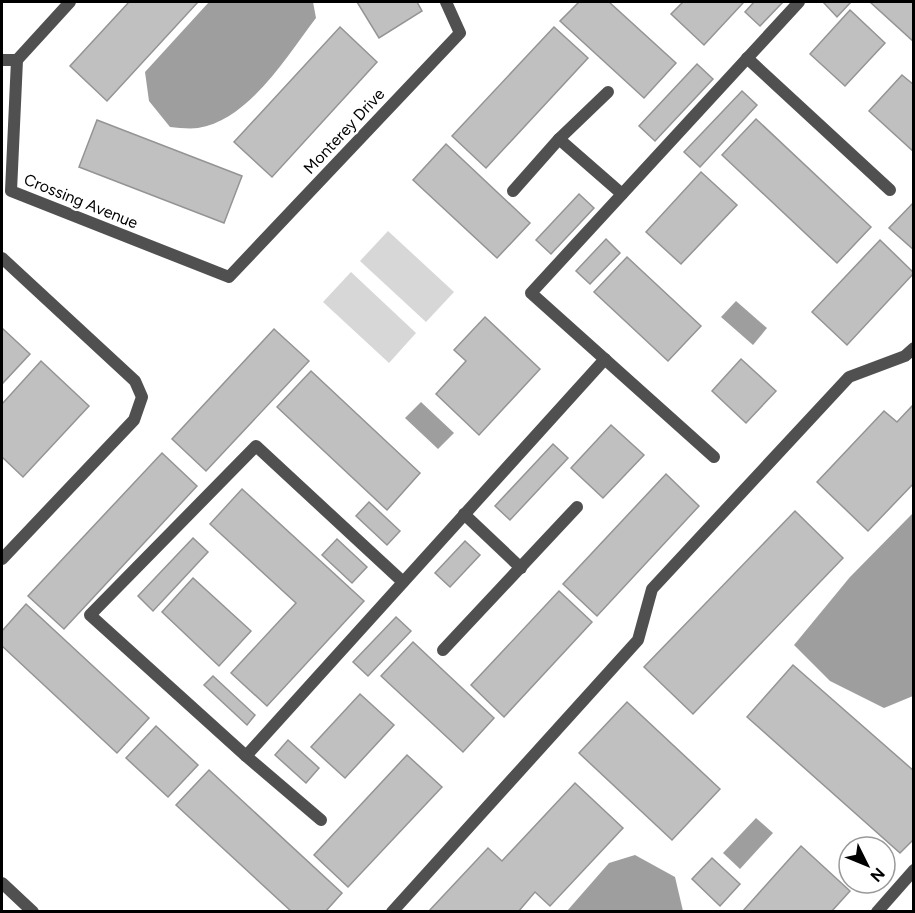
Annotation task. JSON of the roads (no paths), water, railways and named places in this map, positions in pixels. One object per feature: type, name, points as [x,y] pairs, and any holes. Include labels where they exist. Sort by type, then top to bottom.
[{"type":"lane","points":[[2,60],[16,60],[70,2]]},
{"type":"lane","name":"Monterey Drive","points":[[228,277],[460,33],[446,2]]},
{"type":"lane","points":[[714,457],[531,293],[799,2]]},
{"type":"lane","points":[[747,58],[890,190]]},
{"type":"lane","name":"Crossing Avenue","points":[[16,60],[10,191],[228,277]]},
{"type":"lane","points":[[513,191],[559,139],[608,92]]},
{"type":"lane","points":[[559,139],[622,194]]},
{"type":"lane","points":[[2,258],[135,381],[142,397],[134,420],[2,559]]},
{"type":"lane","points":[[392,912],[638,640],[652,589],[786,444],[849,376],[905,356],[914,348]]},
{"type":"lane","points":[[246,756],[605,358]]},
{"type":"lane","points":[[321,820],[246,756],[90,615],[256,446],[403,582]]},
{"type":"lane","points":[[443,650],[578,507]]},
{"type":"lane","points":[[464,514],[521,568]]},
{"type":"lane","points":[[877,912],[914,870]]},
{"type":"lane","points":[[2,883],[33,912]]}]
